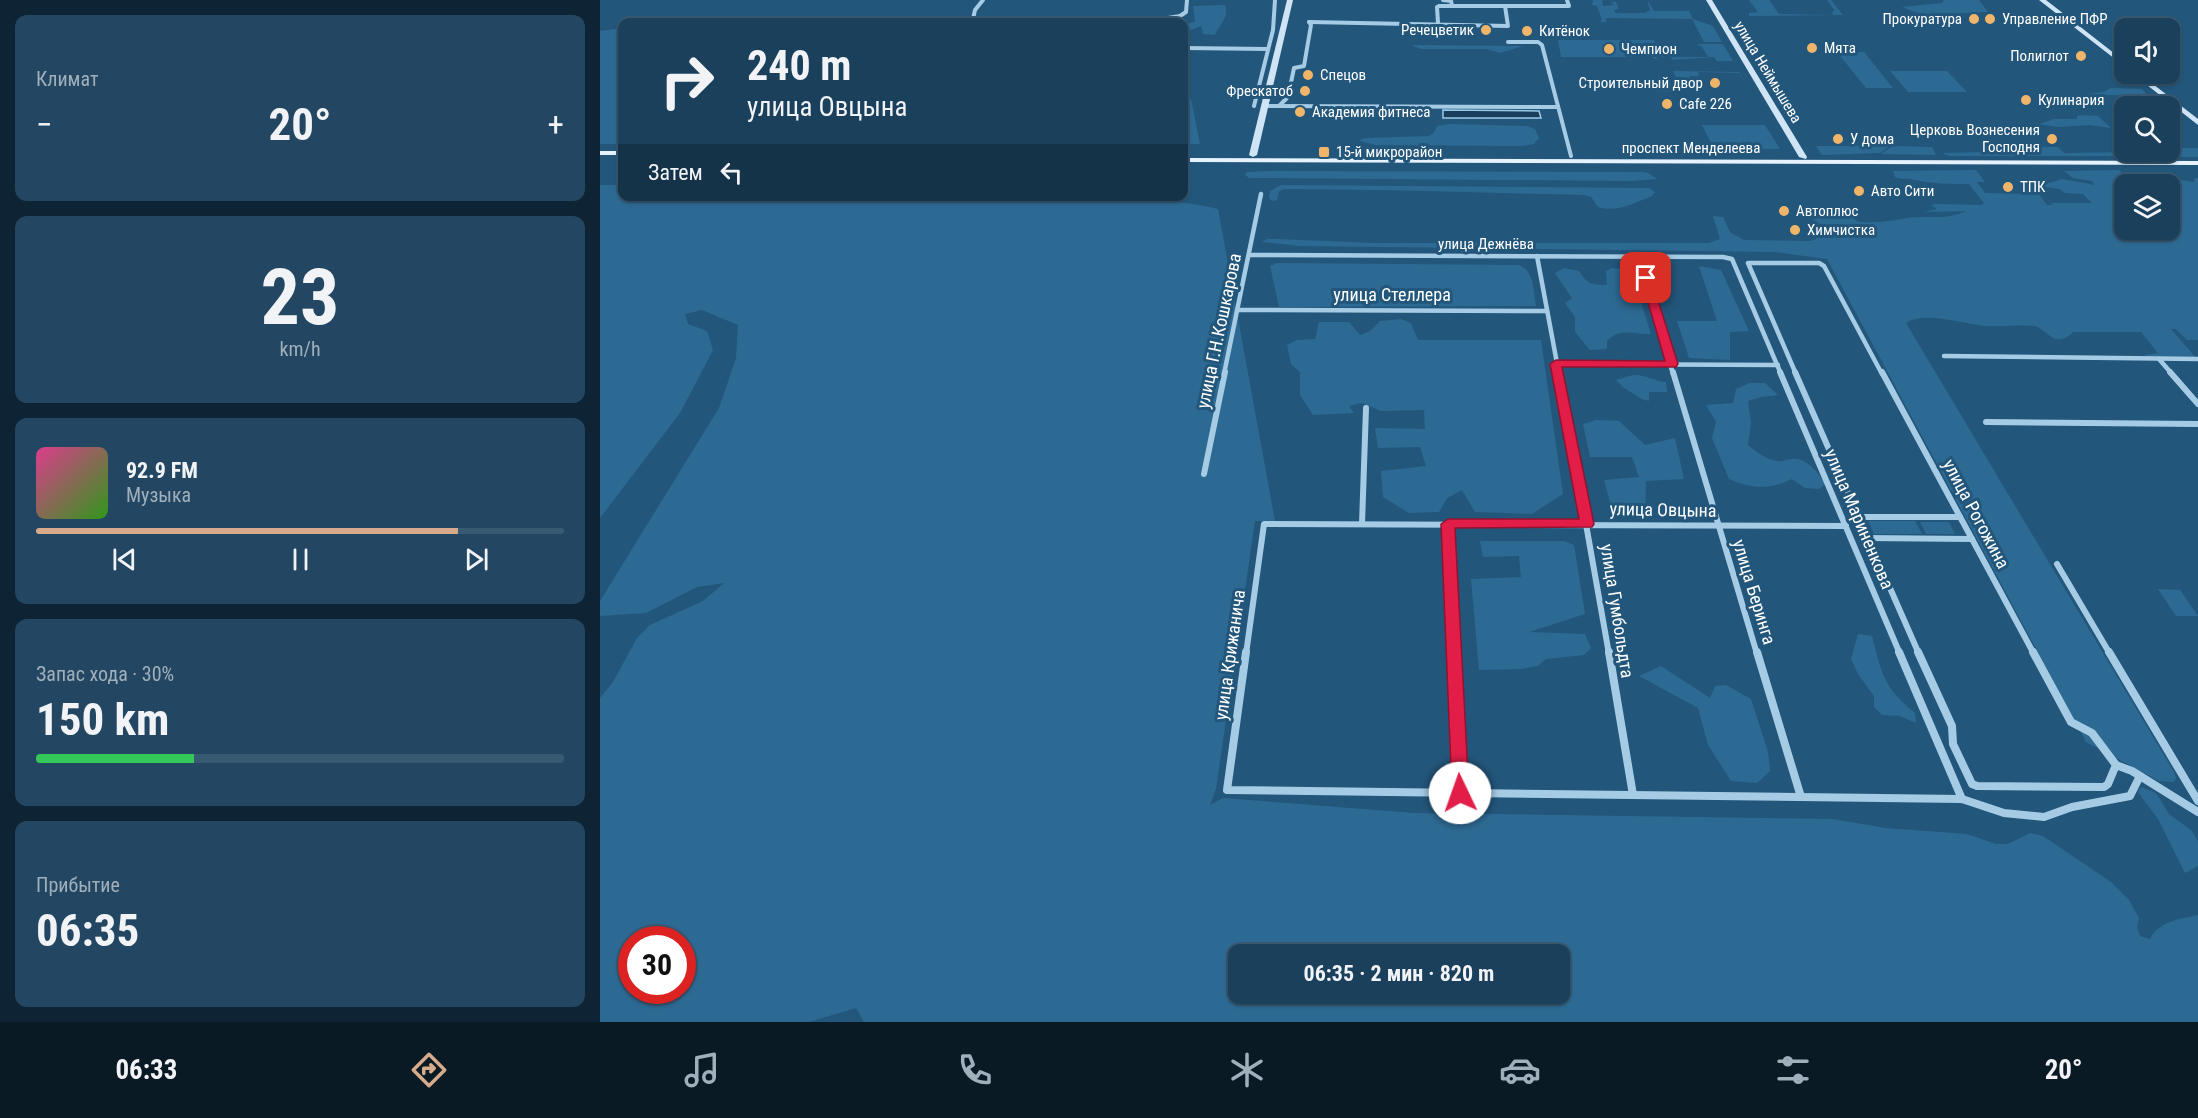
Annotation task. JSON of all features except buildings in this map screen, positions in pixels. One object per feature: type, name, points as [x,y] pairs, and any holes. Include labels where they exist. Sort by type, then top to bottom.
[{"type":"main road","points":[[1253,156],[1290,0]]},
{"type":"main road","name":"улица Неймышева","points":[[1709,0],[1804,159]]},
{"type":"main road","points":[[2042,0],[2114,56]]},
{"type":"main road","points":[[2149,84],[2198,123]]},
{"type":"main road","points":[[600,155],[618,155]]},
{"type":"main road","name":"проспект Менделеева","points":[[1188,158],[1571,156],[1706,159]]},
{"type":"main road","name":"проспект Менделеева","points":[[1188,158],[2013,160],[2198,163]]},
{"type":"main road","name":"проспект Менделеева","points":[[2013,160],[2198,158]]},
{"type":"street","points":[[973,18],[975,10],[983,0]]},
{"type":"street","points":[[1001,18],[1175,17],[1186,12],[1187,0]]},
{"type":"street","points":[[1254,106],[1268,49],[1275,0]]},
{"type":"street","points":[[1443,0],[1452,3],[1505,6],[1569,6],[1567,0]]},
{"type":"street","points":[[1452,3],[1437,7],[1438,26],[1508,26],[1505,6]]},
{"type":"street","points":[[1279,106],[1288,97],[1294,69],[1304,66],[1311,25],[1309,22],[1438,23]]},
{"type":"street","points":[[1508,42],[1538,42],[1542,45],[1571,156]]},
{"type":"street","points":[[1188,48],[1268,49]]},
{"type":"street","points":[[1265,106],[1558,107]]},
{"type":"street","name":"улица Г.Н.Кошкарова","points":[[1204,474],[1261,195]]},
{"type":"street","name":"улица Дежнёва","points":[[1249,255],[1723,256]]},
{"type":"street","name":"улица Гумбольдта","points":[[1537,256],[1587,524],[1632,795]]},
{"type":"street","name":"улица Беринга","points":[[1639,256],[1801,797]]},
{"type":"street","name":"улица Мариненкова","points":[[1723,256],[1733,260],[1962,799]]},
{"type":"street","name":"улица Рогожина","points":[[1857,517],[1747,265],[1750,262],[1822,264],[2071,722],[2087,727],[2116,765]]},
{"type":"street","name":"улица Стеллера","points":[[1237,310],[1547,311]]},
{"type":"street","points":[[1944,357],[2198,359]]},
{"type":"street","points":[[2159,359],[2198,404]]},
{"type":"street","points":[[1556,364],[1778,365]]},
{"type":"street","points":[[1362,524],[1366,408]]},
{"type":"street","points":[[1986,422],[2198,424]]},
{"type":"street","points":[[1960,517],[1857,517],[1952,726],[1953,744],[1972,784],[1977,786],[2098,788],[2108,784],[2116,765],[2140,776],[2198,812]]},
{"type":"street","name":"улица Овцына","points":[[1263,524],[1846,526]]},
{"type":"street","name":"улица Крижанича","points":[[1263,524],[1227,790],[1460,793]]},
{"type":"street","points":[[1448,524],[1460,793],[1962,799],[2004,813],[2044,817],[2072,807],[2130,796],[2140,776]]},
{"type":"street","points":[[1866,538],[1972,538]]},
{"type":"street","points":[[2057,564],[2198,801]]},
{"type":"shaded area","points":[[1593,0],[1602,0],[1603,6],[1615,5],[1610,2],[1616,2],[1619,9],[1614,10],[1615,13],[1645,13],[1650,10],[1647,0],[1654,11],[1689,11],[1693,19],[1713,26],[1722,42],[1704,42],[1692,19],[1606,18],[1606,22],[1601,22],[1597,6],[1592,5]]},
{"type":"shaded area","points":[[1749,0],[1769,0],[1779,14],[1833,15],[1832,12],[1835,11],[1827,0],[1831,0],[1843,15],[1749,16],[1749,13],[1758,12]]},
{"type":"shaded area","points":[[1944,0],[1979,0],[1988,12],[1923,15],[1902,7],[1942,3]]},
{"type":"shaded area","points":[[1225,5],[1225,17],[1215,35],[1203,34],[1201,26],[1188,31],[1188,23],[1195,22],[1193,6]]},
{"type":"shaded area","points":[[618,29],[618,144],[600,144],[600,31]]},
{"type":"shaded area","name":"Чемпион","points":[[1558,40],[1654,40],[1655,43],[1661,43],[1663,48],[1659,48],[1661,54],[1666,54],[1667,57],[1656,57],[1657,60],[1652,57],[1561,57]]},
{"type":"shaded area","points":[[1697,44],[1723,44],[1733,61],[1717,61],[1714,57],[1672,60],[1671,57],[1708,57],[1702,47]]},
{"type":"shaded area","points":[[1411,45],[1523,46],[1500,53],[1487,49],[1421,49]]},
{"type":"shaded area","points":[[1837,52],[1864,52],[1893,88],[1866,88]]},
{"type":"shaded area","points":[[1673,71],[1739,72],[1749,89],[1739,73],[1698,72],[1699,76],[1689,76],[1694,86],[1682,86],[1683,92],[1619,90],[1682,90]]},
{"type":"shaded area","points":[[1890,71],[1947,71],[1967,92],[1908,92]]},
{"type":"shaded area","points":[[2111,88],[2142,89],[2147,95],[2101,95],[2107,102],[2088,103],[2079,95],[2104,92]]},
{"type":"shaded area","points":[[1188,98],[1191,99],[1200,144],[1188,144]]},
{"type":"shaded area","points":[[1443,110],[1539,111],[1541,118],[1443,118]]},
{"type":"shaded area","points":[[2077,116],[2098,116],[2111,128],[2090,125],[2057,127],[2039,124],[2054,119],[2077,119]]},
{"type":"shaded area","points":[[1449,124],[1527,126],[1535,129],[1539,138],[1534,144],[1522,146],[1375,145],[1360,141],[1367,138],[1429,136],[1434,133],[1437,126]]},
{"type":"shaded area","points":[[1702,125],[1765,125],[1780,149],[1714,149]]},
{"type":"shaded area","points":[[1816,146],[1890,146],[1880,153],[1822,155]]},
{"type":"shaded area","points":[[1893,146],[1932,147],[1936,155],[1881,154]]},
{"type":"shaded area","points":[[2031,147],[2058,147],[2064,153],[2114,152],[2114,156],[1950,156],[1942,153],[2040,151]]},
{"type":"shaded area","points":[[2180,148],[2198,148],[2198,157],[2180,157]]},
{"type":"shaded area","points":[[1976,170],[1985,182],[1977,182],[1985,193],[2030,194],[2027,189],[2034,185],[2040,190],[2038,193],[2047,205],[2053,205],[2050,203],[2092,203],[2083,194],[2065,193],[2060,189],[2040,186],[2062,179],[2095,185],[2092,181],[2073,178],[2064,171],[2119,170],[2123,174],[2114,174],[2114,240],[2180,240],[2180,180],[2194,182],[2195,178],[2198,178],[2198,340],[2187,340],[2176,329],[2171,329],[2196,358],[2144,355],[2158,353],[2141,332],[2073,332],[2066,337],[2056,339],[2034,326],[1988,326],[1934,318],[1914,319],[1906,323],[2174,772],[2176,778],[2174,782],[2159,781],[2086,742],[1827,259],[1774,252],[1300,246],[1262,242],[1267,239],[1278,239],[1373,243],[1709,243],[1720,239],[1713,216],[1723,217],[1730,232],[1744,240],[1810,241],[1816,239],[1815,235],[1827,233],[1823,226],[1808,216],[1808,213],[1812,212],[1837,210],[1854,220],[1879,222],[1915,217],[1944,217],[1967,211],[1924,212],[1937,209],[1931,205],[1935,204],[1982,205],[1984,203],[1969,184],[1935,183],[1895,177],[1893,171]]},
{"type":"shaded area","points":[[1247,172],[1642,172],[1657,179],[1631,181],[1249,178],[1245,175]]},
{"type":"shaded area","points":[[600,185],[618,185],[618,201],[1167,201],[1218,209],[1275,521],[1255,521],[1216,789],[1210,805],[1223,798],[1414,813],[1833,819],[1885,828],[1967,834],[1996,844],[2008,844],[2030,833],[2043,836],[2111,882],[2129,900],[2139,918],[2137,927],[2140,936],[2150,939],[2164,925],[2198,915],[2198,1022],[864,1022],[856,1008],[809,1022],[600,1022],[600,698],[613,682],[637,638],[650,625],[703,601],[724,583],[697,587],[646,613],[600,616],[600,601],[719,408],[736,358],[738,325],[702,310],[685,314],[688,324],[707,331],[713,350],[680,413],[600,518]]},
{"type":"shaded area","points":[[1281,185],[1649,188],[1655,192],[1652,196],[1632,204],[1612,209],[1598,207],[1591,197],[1584,195],[1396,190],[1284,189],[1279,191],[1277,200],[1272,201],[1269,198],[1270,191]]},
{"type":"shaded area","points":[[1277,263],[1518,265],[1528,271],[1536,306],[1279,307],[1270,266]]},
{"type":"shaded area","points":[[1699,266],[1721,270],[1749,331],[1730,332],[1730,360],[1689,358],[1677,321],[1717,321]]},
{"type":"shaded area","points":[[1564,268],[1579,271],[1587,281],[1602,285],[1607,285],[1606,271],[1612,268],[1631,270],[1651,334],[1617,334],[1607,341],[1607,349],[1590,350],[1575,332],[1575,317],[1565,303],[1572,298],[1555,273]]},
{"type":"shaded area","points":[[1401,319],[1411,323],[1418,340],[1541,340],[1563,494],[1532,514],[1475,512],[1462,490],[1447,498],[1439,512],[1409,513],[1383,497],[1381,471],[1426,466],[1420,447],[1378,448],[1375,428],[1425,429],[1424,410],[1381,411],[1361,403],[1349,406],[1354,413],[1313,415],[1300,395],[1300,372],[1291,364],[1287,345],[1297,340],[1315,339],[1319,322],[1349,322],[1360,335],[1370,331],[1380,321]]},
{"type":"shaded area","points":[[1633,375],[1666,382],[1667,392],[1649,392],[1649,401],[1624,388],[1616,380]]},
{"type":"shaded area","points":[[1750,383],[1765,383],[1778,395],[1748,401],[1751,423],[1748,445],[1770,459],[1780,461],[1797,459],[1807,463],[1825,484],[1819,489],[1805,488],[1792,479],[1760,487],[1745,485],[1729,479],[1712,438],[1716,422],[1706,405],[1733,403],[1736,389]]},
{"type":"shaded area","points":[[1596,420],[1619,421],[1645,445],[1675,438],[1684,479],[1646,481],[1645,519],[1614,516],[1604,480],[1639,477],[1632,457],[1590,457],[1583,424]]},
{"type":"shaded area","points":[[1868,521],[1915,521],[1922,534],[1874,534]]},
{"type":"shaded area","points":[[1920,522],[1949,522],[1955,534],[1926,534]]},
{"type":"shaded area","points":[[1480,541],[1564,541],[1574,545],[1585,614],[1529,632],[1585,634],[1591,648],[1584,655],[1546,659],[1538,666],[1521,669],[1479,670],[1471,579],[1521,577],[1519,556],[1483,557]]},
{"type":"shaded area","points":[[2158,589],[2180,590],[2198,616],[2176,616]]},
{"type":"shaded area","points":[[1858,634],[1872,636],[1885,679],[1896,695],[1915,713],[1916,723],[1900,716],[1882,715],[1874,707],[1874,696],[1858,674],[1851,659]]},
{"type":"shaded area","points":[[1661,666],[1710,698],[1715,686],[1726,685],[1751,699],[1768,752],[1770,771],[1757,783],[1731,781],[1708,745],[1698,708],[1639,676]]},
{"type":"shaded area","points":[[2141,787],[2156,793],[2169,814],[2192,831],[2198,841],[2198,866],[2185,873],[2158,819],[2138,792]]},
{"type":"place","name":"Прокуратура","points":[[1974,19]]},
{"type":"place","name":"Управление ПФР","points":[[1990,19]]},
{"type":"place","name":"Речецветик","points":[[1486,30]]},
{"type":"place","name":"Китёнок","points":[[1527,31]]},
{"type":"place","name":"Мята","points":[[1812,48]]},
{"type":"place","name":"Чемпион","points":[[1609,49]]},
{"type":"place","name":"Полиглот","points":[[2081,56]]},
{"type":"place","name":"Спецов","points":[[1308,75]]},
{"type":"place","name":"Строительный двор","points":[[1715,83]]},
{"type":"place","name":"Фрескатоб","points":[[1305,91]]},
{"type":"place","name":"Кулинария","points":[[2026,100]]},
{"type":"place","name":"Cafe 226","points":[[1667,104]]},
{"type":"place","name":"Академия фитнеса","points":[[1300,112]]},
{"type":"place","name":"У дома","points":[[1838,139]]},
{"type":"place","name":"Церковь Вознесения Господня","points":[[2052,139]]},
{"type":"place","name":"15-й микрорайон","points":[[1324,152]]},
{"type":"place","name":"ТПК","points":[[2008,187]]},
{"type":"place","name":"Авто Сити","points":[[1859,191]]},
{"type":"place","name":"Автоплюс","points":[[1784,211]]},
{"type":"place","name":"Химчистка","points":[[1795,230]]},
{"type":"route","points":[[1460,793],[1448,524],[1587,524],[1556,364],[1672,364],[1646,278]]}]
